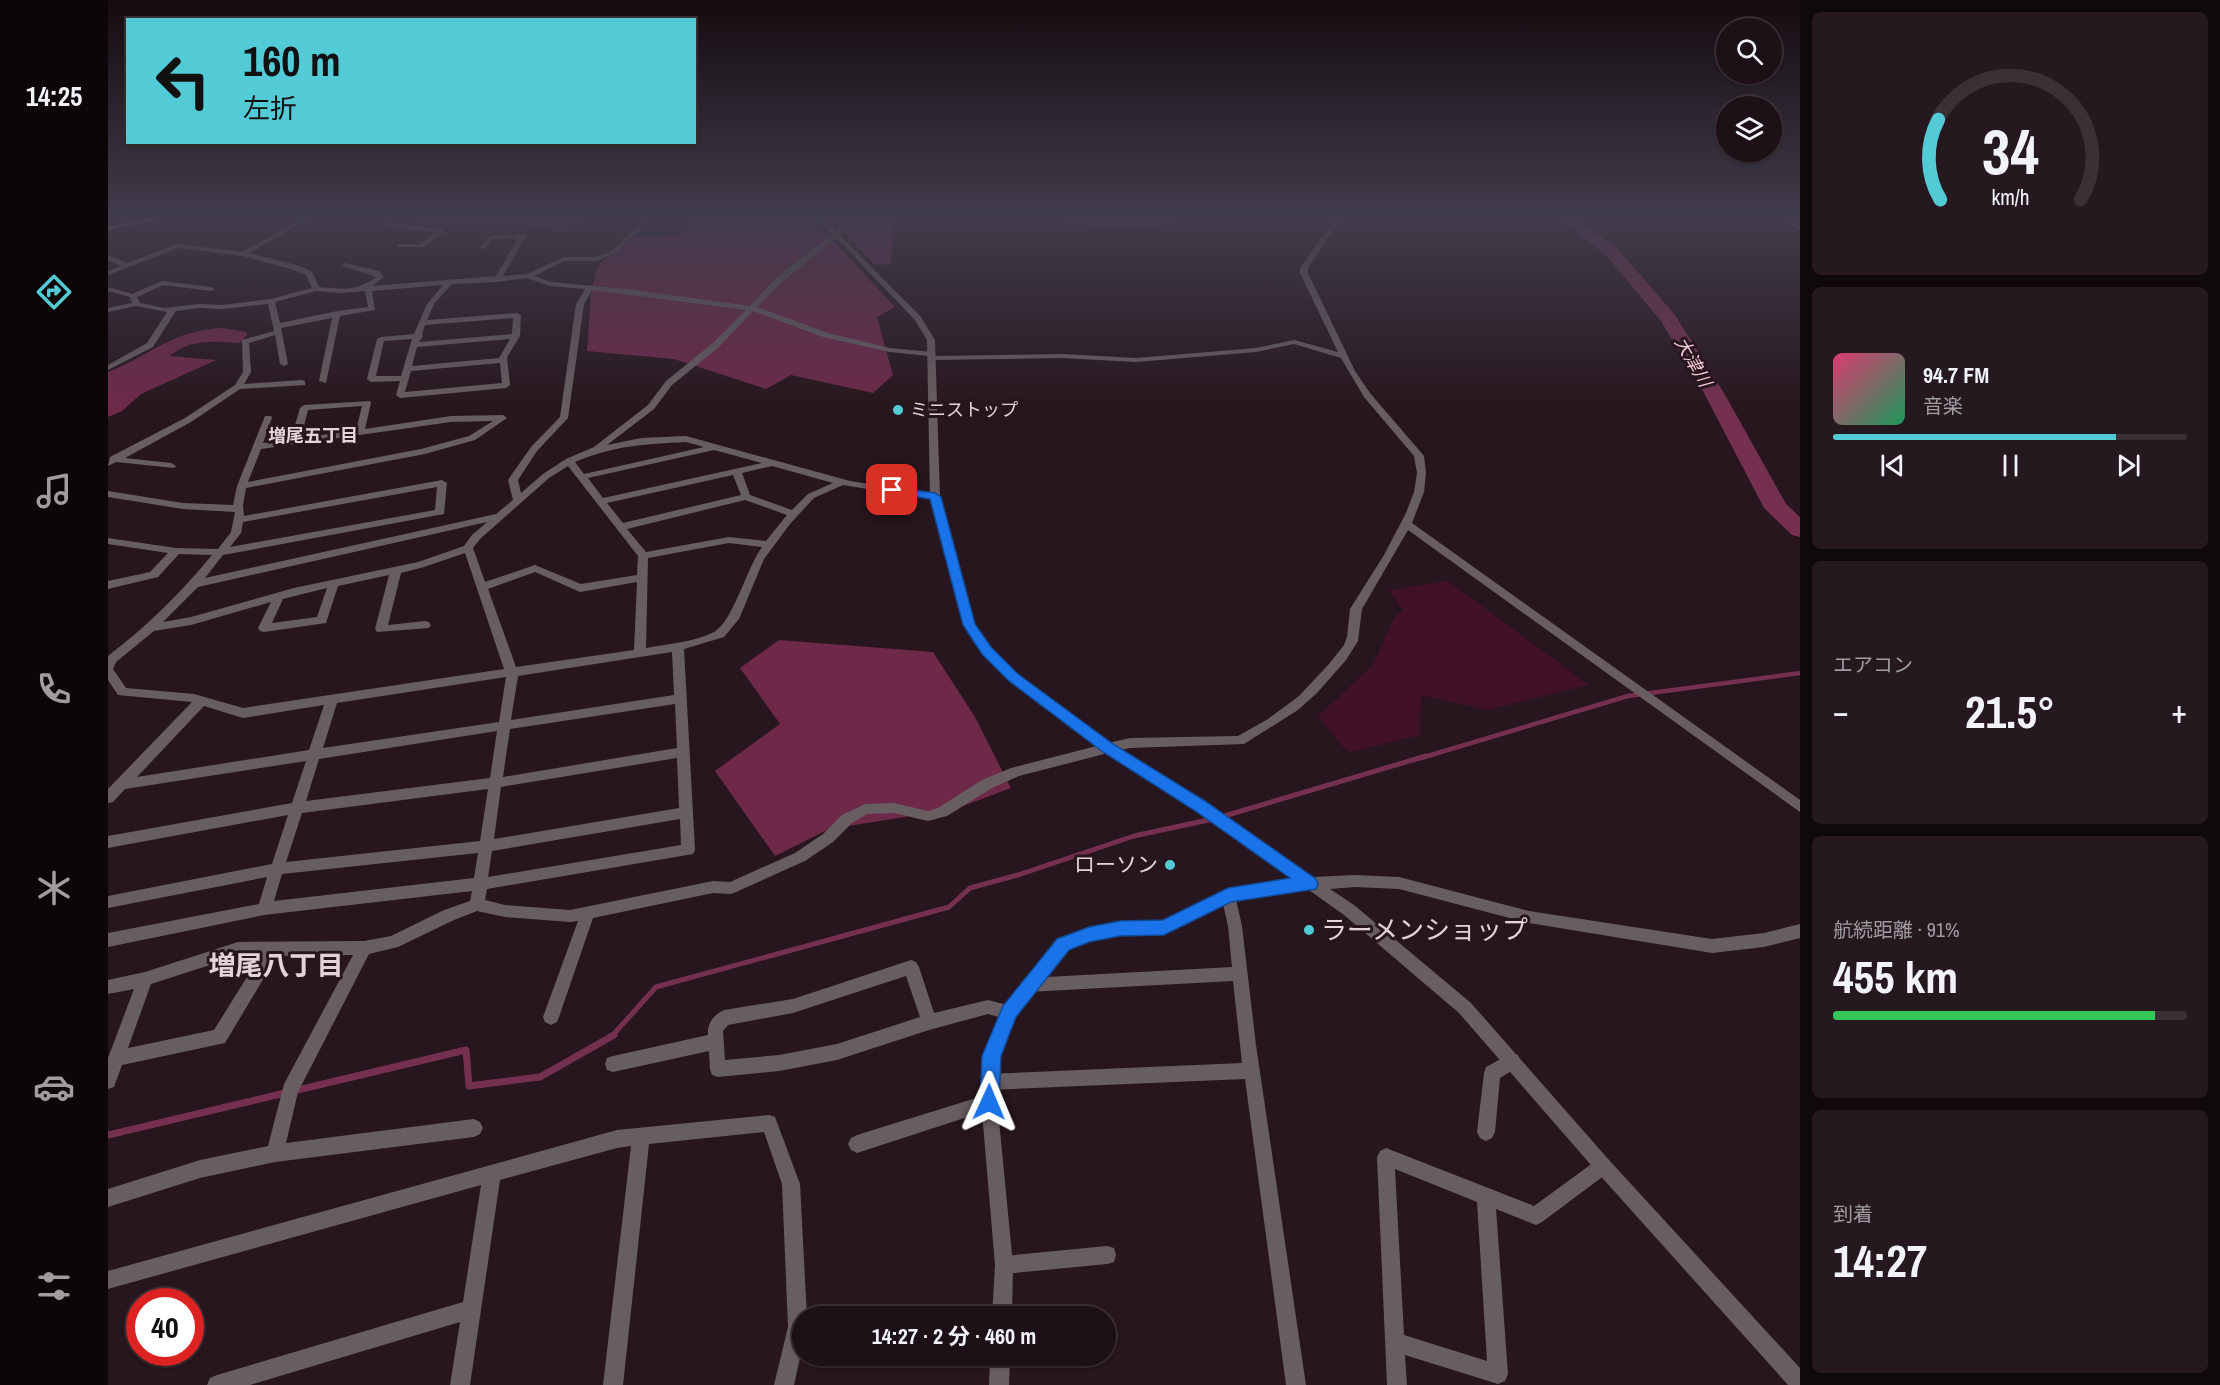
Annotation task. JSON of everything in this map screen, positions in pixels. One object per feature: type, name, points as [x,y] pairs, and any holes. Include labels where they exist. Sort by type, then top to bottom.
[{"type":"street","points":[[312,280],[316,289]]},
{"type":"street","points":[[366,288],[377,280]]},
{"type":"street","points":[[108,290],[134,300],[172,309],[271,301],[316,289],[332,291],[497,280]]},
{"type":"street","points":[[538,280],[549,284],[590,287],[751,308],[826,335],[890,350],[932,356],[1136,360],[1256,350],[1294,342],[1345,357]]},
{"type":"street","points":[[594,450],[651,407],[669,383],[716,345],[779,280]]},
{"type":"street","points":[[880,280],[918,319],[932,340],[935,497],[969,625],[987,651],[1014,677],[1108,748],[1199,806],[1349,909],[1393,944],[1465,1008],[1603,1166],[1796,1380]]},
{"type":"street","points":[[108,987],[146,979],[238,949],[364,948],[393,942],[449,915],[477,905],[505,911],[570,916],[713,887],[731,888],[800,857],[828,838],[857,812],[883,807],[928,816],[942,812],[987,784],[1016,772],[1130,743],[1240,741],[1290,710],[1320,683],[1352,641],[1354,612],[1407,525],[1424,468],[1419,456],[1367,395],[1345,357],[1309,280]]},
{"type":"street","points":[[423,323],[517,315],[516,336],[503,360],[506,385],[400,395],[406,374],[423,323],[429,306],[450,282]]},
{"type":"street","points":[[108,310],[134,300],[162,283],[211,289]]},
{"type":"street","points":[[518,500],[513,480],[534,449],[564,418],[580,304],[590,287]]},
{"type":"street","points":[[111,461],[188,420],[238,387],[247,372],[244,342],[278,329],[337,313],[372,308],[366,288]]},
{"type":"street","points":[[271,301],[284,364]]},
{"type":"street","points":[[108,368],[150,345],[172,309]]},
{"type":"street","points":[[323,381],[337,313]]},
{"type":"street","points":[[419,336],[381,339],[371,379],[503,360]]},
{"type":"street","points":[[416,345],[516,336]]},
{"type":"street","points":[[238,387],[302,383]]},
{"type":"street","points":[[296,442],[304,408],[367,402],[360,432]]},
{"type":"street","points":[[108,665],[152,628],[194,584],[236,533],[242,486],[268,418]]},
{"type":"street","points":[[242,486],[422,453],[472,438],[503,418],[451,418],[257,447]]},
{"type":"street","points":[[152,628],[191,621],[334,583],[420,565],[468,548],[476,537],[504,515],[518,500],[568,461],[594,450],[641,441],[686,439],[843,482],[935,497]]},
{"type":"street","points":[[581,477],[715,447]]},
{"type":"street","points":[[111,461],[171,466]]},
{"type":"street","points":[[568,461],[643,556],[640,653]]},
{"type":"street","points":[[600,502],[773,463]]},
{"type":"street","points":[[736,471],[746,497]]},
{"type":"street","points":[[108,671],[122,692],[201,701],[243,713],[678,647],[720,634],[733,619],[759,558],[769,545],[812,496],[843,482]]},
{"type":"street","points":[[108,494],[238,514],[442,483],[440,512],[222,552],[176,551],[108,541]]},
{"type":"street","points":[[621,528],[746,497],[795,514]]},
{"type":"street","points":[[194,584],[504,515]]},
{"type":"street","points":[[1407,525],[1800,807]]},
{"type":"street","points":[[643,556],[729,540],[769,545]]},
{"type":"street","points":[[468,548],[512,674],[477,905]]},
{"type":"street","points":[[108,585],[154,575],[176,551]]},
{"type":"street","points":[[482,587],[536,568],[580,588],[643,577]]},
{"type":"street","points":[[396,570],[381,629],[425,625]]},
{"type":"street","points":[[279,596],[264,628],[322,620],[334,583]]},
{"type":"street","points":[[108,940],[264,909],[479,884],[688,850],[678,647]]},
{"type":"street","points":[[122,784],[679,699]]},
{"type":"street","points":[[264,909],[332,700]]},
{"type":"street","points":[[108,798],[201,701]]},
{"type":"street","points":[[108,842],[296,808],[495,783],[682,752]]},
{"type":"street","points":[[108,902],[277,869],[485,846],[686,812]]},
{"type":"street","points":[[1002,1306],[1004,1265],[989,1102],[992,1056],[1009,1012],[1028,985],[1063,945],[1089,935],[1120,928],[1164,927],[1228,895],[1276,886],[1355,881],[1399,883],[1529,917],[1712,946],[1764,940],[1800,931]]},
{"type":"street","points":[[1228,895],[1296,1385]]},
{"type":"street","points":[[551,1017],[588,912]]},
{"type":"street","points":[[275,1153],[290,1090],[364,948]]},
{"type":"street","points":[[116,1058],[219,1037],[272,950]]},
{"type":"street","points":[[929,1022],[911,967],[793,1006],[724,1018],[715,1029],[718,1069],[779,1063],[837,1052],[929,1022],[988,1007],[1009,1012]]},
{"type":"street","points":[[1028,985],[1240,974]]},
{"type":"street","points":[[108,1082],[146,979]]},
{"type":"street","points":[[613,1064],[716,1041]]},
{"type":"street","points":[[1486,1132],[1492,1073],[1512,1061]]},
{"type":"street","points":[[989,1082],[1252,1071]]},
{"type":"street","points":[[857,1144],[989,1102]]},
{"type":"street","points":[[108,1280],[617,1139],[769,1123],[791,1184],[799,1306]]},
{"type":"street","points":[[108,1198],[200,1169],[275,1153],[474,1128]]},
{"type":"street","points":[[613,1385],[641,1137]]},
{"type":"street","points":[[1397,1385],[1386,1157],[1536,1216],[1603,1166]]},
{"type":"street","points":[[460,1385],[492,1173]]},
{"type":"street","points":[[1395,1342],[1498,1374],[1486,1197]]},
{"type":"street","points":[[1004,1265],[1107,1255]]},
{"type":"street","points":[[217,1385],[471,1309]]},
{"type":"street","points":[[784,1385],[792,1356]]},
{"type":"street","points":[[999,1385],[1000,1366]]},
{"type":"shaded area","points":[[594,280],[869,280],[895,307],[877,317],[893,375],[873,393],[791,375],[766,389],[674,359],[587,351]]},
{"type":"shaded area","points":[[221,328],[247,332],[247,335],[240,343],[203,342],[177,350],[170,356],[216,360],[141,394],[122,411],[108,417],[108,372],[175,339],[204,330]]},
{"type":"shaded area","points":[[1448,581],[1589,685],[1488,710],[1421,695],[1420,735],[1348,753],[1318,716],[1373,665],[1395,616],[1403,611],[1389,590]]},
{"type":"shaded area","points":[[779,640],[933,652],[975,717],[1011,788],[955,809],[829,829],[775,856],[715,771],[780,724],[740,668]]},
{"type":"waterway","name":"大津川","points":[[1635,280],[1669,319],[1714,393],[1776,508],[1800,530]]},
{"type":"waterway","points":[[1421,758],[1628,696],[1800,673]]},
{"type":"waterway","points":[[1221,817],[1426,756]]},
{"type":"waterway","points":[[612,1036],[656,987],[949,907],[970,888],[1018,875],[1134,836],[1213,819]]},
{"type":"waterway","points":[[108,1135],[466,1050],[469,1086],[540,1077],[614,1035]]},
{"type":"place","name":"ミニストップ","points":[[898,410]]},
{"type":"place","name":"ローソン","points":[[1170,865]]},
{"type":"place","name":"ラーメンショップ","points":[[1309,930]]},
{"type":"district","name":"増尾五丁目","points":[[313,436]]},
{"type":"district","name":"増尾八丁目","points":[[276,966]]},
{"type":"route","points":[[892,490],[935,497],[944,539],[969,625],[987,651],[1014,677],[1108,748],[1199,806],[1310,884],[1276,886],[1228,895],[1164,927],[1120,928],[1089,935],[1063,945],[1021,993],[1009,1012],[992,1056],[988,1089],[989,1102]]}]
